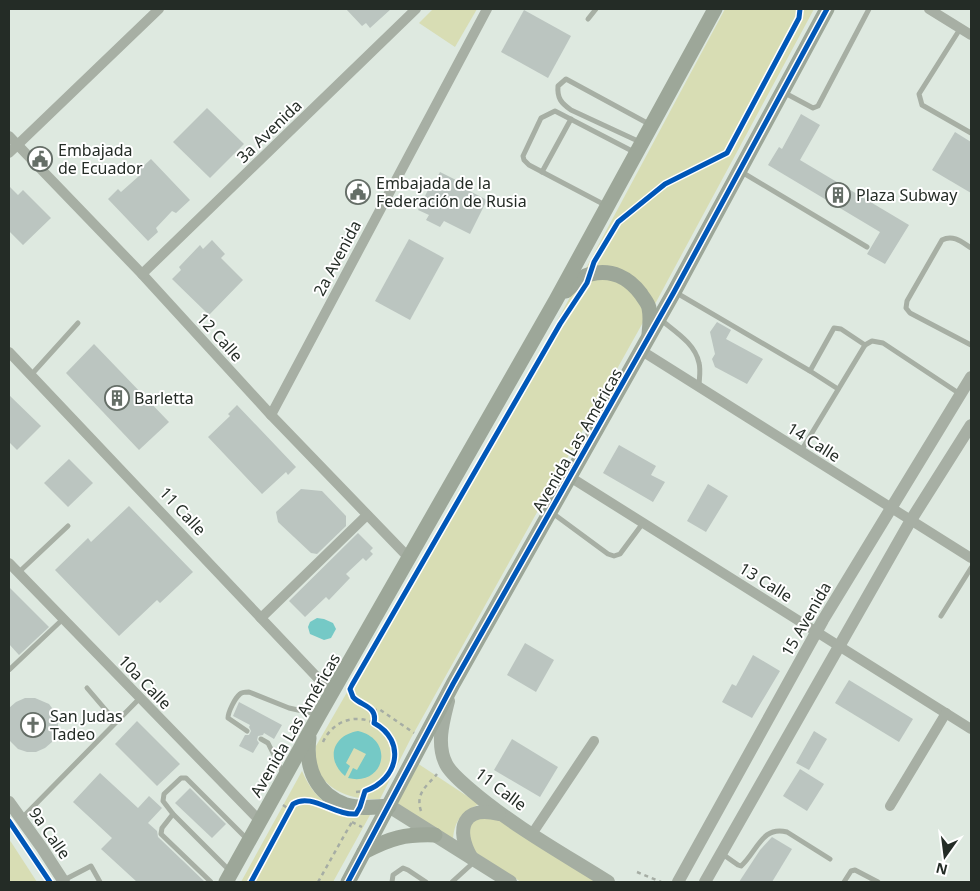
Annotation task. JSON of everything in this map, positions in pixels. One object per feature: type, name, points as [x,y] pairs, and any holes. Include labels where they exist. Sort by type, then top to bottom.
[{"type":"main road","name":"Avenida Las Américas","points":[[229,877],[319,715],[410,559],[556,300],[716,9]]},
{"type":"main road","name":"Avenida Las Américas","points":[[348,882],[453,684],[674,292],[827,9]]},
{"type":"main road","points":[[556,300],[579,280],[590,274],[615,274],[626,278],[649,305],[651,322],[644,346]]},
{"type":"main road","name":"11 Calle","points":[[453,684],[440,744],[446,764],[462,782],[505,816],[608,882]]},
{"type":"main road","points":[[310,732],[307,752],[308,765],[315,781],[329,796],[355,812],[389,806],[510,882]]},
{"type":"main road","points":[[474,859],[462,838],[463,826],[469,817],[478,812],[488,811],[505,816]]},
{"type":"main road","points":[[364,852],[398,836],[414,834],[435,835]]},
{"type":"street","points":[[9,153],[159,9]]},
{"type":"street","name":"3a Avenida","points":[[142,274],[416,9]]},
{"type":"street","name":"2a Avenida","points":[[271,415],[487,9]]},
{"type":"street","points":[[930,9],[971,35]]},
{"type":"street","name":"12 Calle","points":[[9,136],[142,274],[271,415],[410,559]]},
{"type":"street","name":"14 Calle","points":[[644,346],[699,387],[971,558]]},
{"type":"street","name":"11 Calle","points":[[9,352],[332,693]]},
{"type":"street","name":"15 Avenida","points":[[678,882],[817,632],[971,378]]},
{"type":"street","points":[[705,882],[911,520],[971,427]]},
{"type":"street","name":"13 Calle","points":[[570,477],[971,729]]},
{"type":"street","points":[[261,618],[367,515]]},
{"type":"street","name":"10a Calle","points":[[9,563],[260,821]]},
{"type":"street","points":[[890,806],[946,713]]},
{"type":"street","points":[[532,834],[594,741]]},
{"type":"street","name":"9a Calle","points":[[9,802],[64,881]]},
{"type":"lane","points":[[588,19],[596,9]]},
{"type":"lane","points":[[782,92],[813,108],[818,106],[869,9]]},
{"type":"lane","points":[[960,28],[919,94],[919,100],[922,104],[971,133]]},
{"type":"lane","points":[[640,148],[562,104],[557,93],[558,86],[566,79],[652,126]]},
{"type":"lane","points":[[608,207],[529,165],[524,160],[523,156],[542,118],[556,111],[640,148]]},
{"type":"lane","points":[[542,172],[571,119]]},
{"type":"lane","points":[[740,171],[867,247]]},
{"type":"lane","points":[[971,248],[949,237],[942,240],[907,301],[906,308],[910,313],[971,345]]},
{"type":"lane","points":[[674,292],[810,371],[838,390]]},
{"type":"lane","points":[[659,319],[688,342],[695,351],[700,364],[699,387]]},
{"type":"lane","points":[[30,375],[78,323]]},
{"type":"lane","points":[[810,371],[834,328],[841,329],[865,345]]},
{"type":"lane","points":[[801,451],[865,345],[872,341],[883,343],[961,394]]},
{"type":"lane","points":[[550,511],[608,554],[614,556],[620,554],[643,523]]},
{"type":"lane","points":[[18,573],[68,526]]},
{"type":"lane","points":[[941,616],[971,568]]},
{"type":"lane","points":[[9,670],[64,619]]},
{"type":"lane","points":[[87,688],[116,722]]},
{"type":"lane","points":[[247,731],[228,718],[228,714],[239,694],[243,692],[249,692],[289,708],[319,715]]},
{"type":"lane","points":[[21,818],[140,698]]},
{"type":"lane","points":[[261,739],[268,743],[285,776]]},
{"type":"lane","points":[[229,877],[173,814],[163,801],[164,794],[181,778],[186,778],[249,841]]},
{"type":"lane","points":[[173,814],[162,828],[161,834],[211,882]]},
{"type":"lane","points":[[722,853],[741,866],[767,834],[775,830],[781,830],[830,859]]},
{"type":"lane","points":[[452,882],[474,859]]},
{"type":"lane","points":[[64,881],[91,866],[100,882]]},
{"type":"lane","points":[[392,882],[393,875],[403,868],[426,882]]},
{"type":"lane","points":[[844,882],[851,871],[855,870],[878,882]]},
{"type":"path","points":[[370,708],[375,714],[374,723]]},
{"type":"path","points":[[322,744],[331,730],[345,721],[361,719],[382,728]]},
{"type":"path","points":[[348,791],[365,792],[373,789]]},
{"type":"path","points":[[318,882],[365,792]]},
{"type":"path","points":[[286,818],[293,804]]},
{"type":"path","points":[[637,872],[661,882]]},
{"type":"green space","points":[[433,9],[477,9],[455,47],[419,23]]},
{"type":"green space","points":[[725,9],[814,9],[655,304],[642,288],[584,272]]},
{"type":"green space","points":[[592,278],[614,278],[635,294],[646,317],[411,738],[380,799],[367,799],[343,793],[333,788],[319,771],[316,760],[316,746],[500,427],[576,286]]},
{"type":"green space","points":[[417,763],[479,804],[460,817],[453,839],[395,805]]},
{"type":"green space","points":[[302,771],[313,791],[328,805],[347,812],[370,815],[333,882],[241,882]]},
{"type":"green space","points":[[478,817],[490,817],[503,822],[600,882],[521,882],[475,852],[468,835],[471,824]]},
{"type":"green space","points":[[9,840],[11,842],[37,882],[9,882]]},
{"type":"water","points":[[317,618],[333,623],[336,629],[331,638],[324,640],[310,634],[308,627],[310,622]]},
{"type":"water","points":[[358,731],[370,736],[378,743],[381,761],[377,769],[370,776],[360,779],[348,778],[353,768],[357,770],[366,754],[354,748],[346,763],[350,766],[345,776],[335,762],[335,749],[343,737]]},
{"type":"building","points":[[346,9],[391,9],[370,28],[366,23],[362,26]]},
{"type":"building","points":[[524,10],[571,36],[548,78],[501,52]]},
{"type":"building","points":[[207,108],[244,144],[210,178],[173,142]]},
{"type":"building","name":"Plaza Subway","points":[[801,114],[820,125],[800,160],[909,225],[885,264],[867,254],[880,232],[768,165],[779,147],[782,149]]},
{"type":"building","points":[[955,132],[971,142],[971,193],[932,170]]},
{"type":"building","points":[[151,159],[190,200],[176,213],[172,211],[156,228],[158,232],[148,241],[108,199],[118,189],[121,192],[139,176],[136,173]]},
{"type":"building","points":[[440,172],[462,183],[460,186],[487,200],[470,234],[444,221],[440,227],[426,220],[429,215],[418,210],[432,182],[434,183]]},
{"type":"building","points":[[9,186],[18,195],[23,190],[51,218],[23,245],[9,231]]},
{"type":"building","points":[[409,239],[444,258],[410,320],[375,301]]},
{"type":"building","points":[[212,240],[225,254],[221,258],[243,280],[209,315],[172,279],[181,270],[179,267],[200,245],[203,249]]},
{"type":"building","points":[[717,322],[731,330],[726,339],[763,359],[747,384],[715,367],[712,359],[715,354],[710,332]]},
{"type":"building","name":"Barletta","points":[[94,344],[169,422],[139,450],[66,373]]},
{"type":"building","points":[[9,395],[41,426],[17,450],[9,442]]},
{"type":"building","points":[[237,405],[296,467],[288,475],[286,472],[262,494],[208,437],[230,416],[228,414]]},
{"type":"building","points":[[619,445],[656,466],[651,475],[665,482],[653,502],[603,473]]},
{"type":"building","points":[[69,459],[93,483],[68,507],[44,483]]},
{"type":"building","points":[[708,484],[728,496],[706,532],[687,521]]},
{"type":"building","points":[[301,489],[322,491],[346,516],[346,526],[317,554],[311,553],[278,522],[276,512]]},
{"type":"building","points":[[129,506],[193,572],[160,603],[157,600],[119,636],[55,570],[88,538],[91,542]]},
{"type":"building","points":[[358,533],[373,548],[370,551],[373,554],[366,561],[363,558],[346,574],[350,578],[329,600],[326,597],[305,617],[289,601]]},
{"type":"building","points":[[9,587],[49,627],[19,655],[9,644]]},
{"type":"building","points":[[525,643],[554,660],[536,692],[507,675]]},
{"type":"building","points":[[753,655],[780,671],[752,718],[722,702],[732,684],[736,686]]},
{"type":"building","points":[[849,680],[913,719],[899,742],[835,703]]},
{"type":"building","name":"San Judas Tadeo","points":[[25,698],[35,698],[49,704],[55,712],[58,721],[58,730],[52,742],[36,752],[18,749],[9,740],[9,708]]},
{"type":"building","points":[[239,702],[282,725],[274,739],[264,733],[258,736],[257,740],[259,743],[253,753],[239,746],[245,735],[249,735],[251,731],[250,725],[233,716]]},
{"type":"building","points":[[137,721],[180,764],[157,786],[115,744]]},
{"type":"building","points":[[814,731],[827,739],[809,770],[796,763]]},
{"type":"building","points":[[512,739],[558,767],[540,797],[494,770]]},
{"type":"building","points":[[800,769],[824,784],[807,811],[783,796]]},
{"type":"building","points":[[100,773],[138,808],[149,796],[162,808],[148,823],[157,831],[158,837],[205,882],[137,882],[101,849],[112,838],[73,802]]},
{"type":"building","points":[[190,788],[226,824],[212,838],[175,803]]},
{"type":"building","points":[[772,837],[792,849],[772,882],[739,882],[760,850]]},
{"type":"cycle path","points":[[251,882],[293,804],[300,801],[315,802],[340,812],[356,814],[365,791],[376,786],[391,769],[394,760],[391,740],[374,723],[374,713],[353,697],[350,689],[352,685],[560,324],[587,283],[594,262],[618,222],[665,184],[727,153],[799,18],[800,9]]},
{"type":"cycle path","points":[[348,882],[453,684],[674,292],[827,9]]},
{"type":"cycle path","points":[[9,821],[50,882]]},
{"type":"place","name":"Embajada de Ecuador","points":[[40,159]]},
{"type":"place","name":"Embajada de la Federación de Rusia","points":[[358,192]]},
{"type":"place","name":"Plaza Subway","points":[[838,195]]},
{"type":"place","name":"Barletta","points":[[117,398]]},
{"type":"place","name":"San Judas Tadeo","points":[[33,725]]}]
